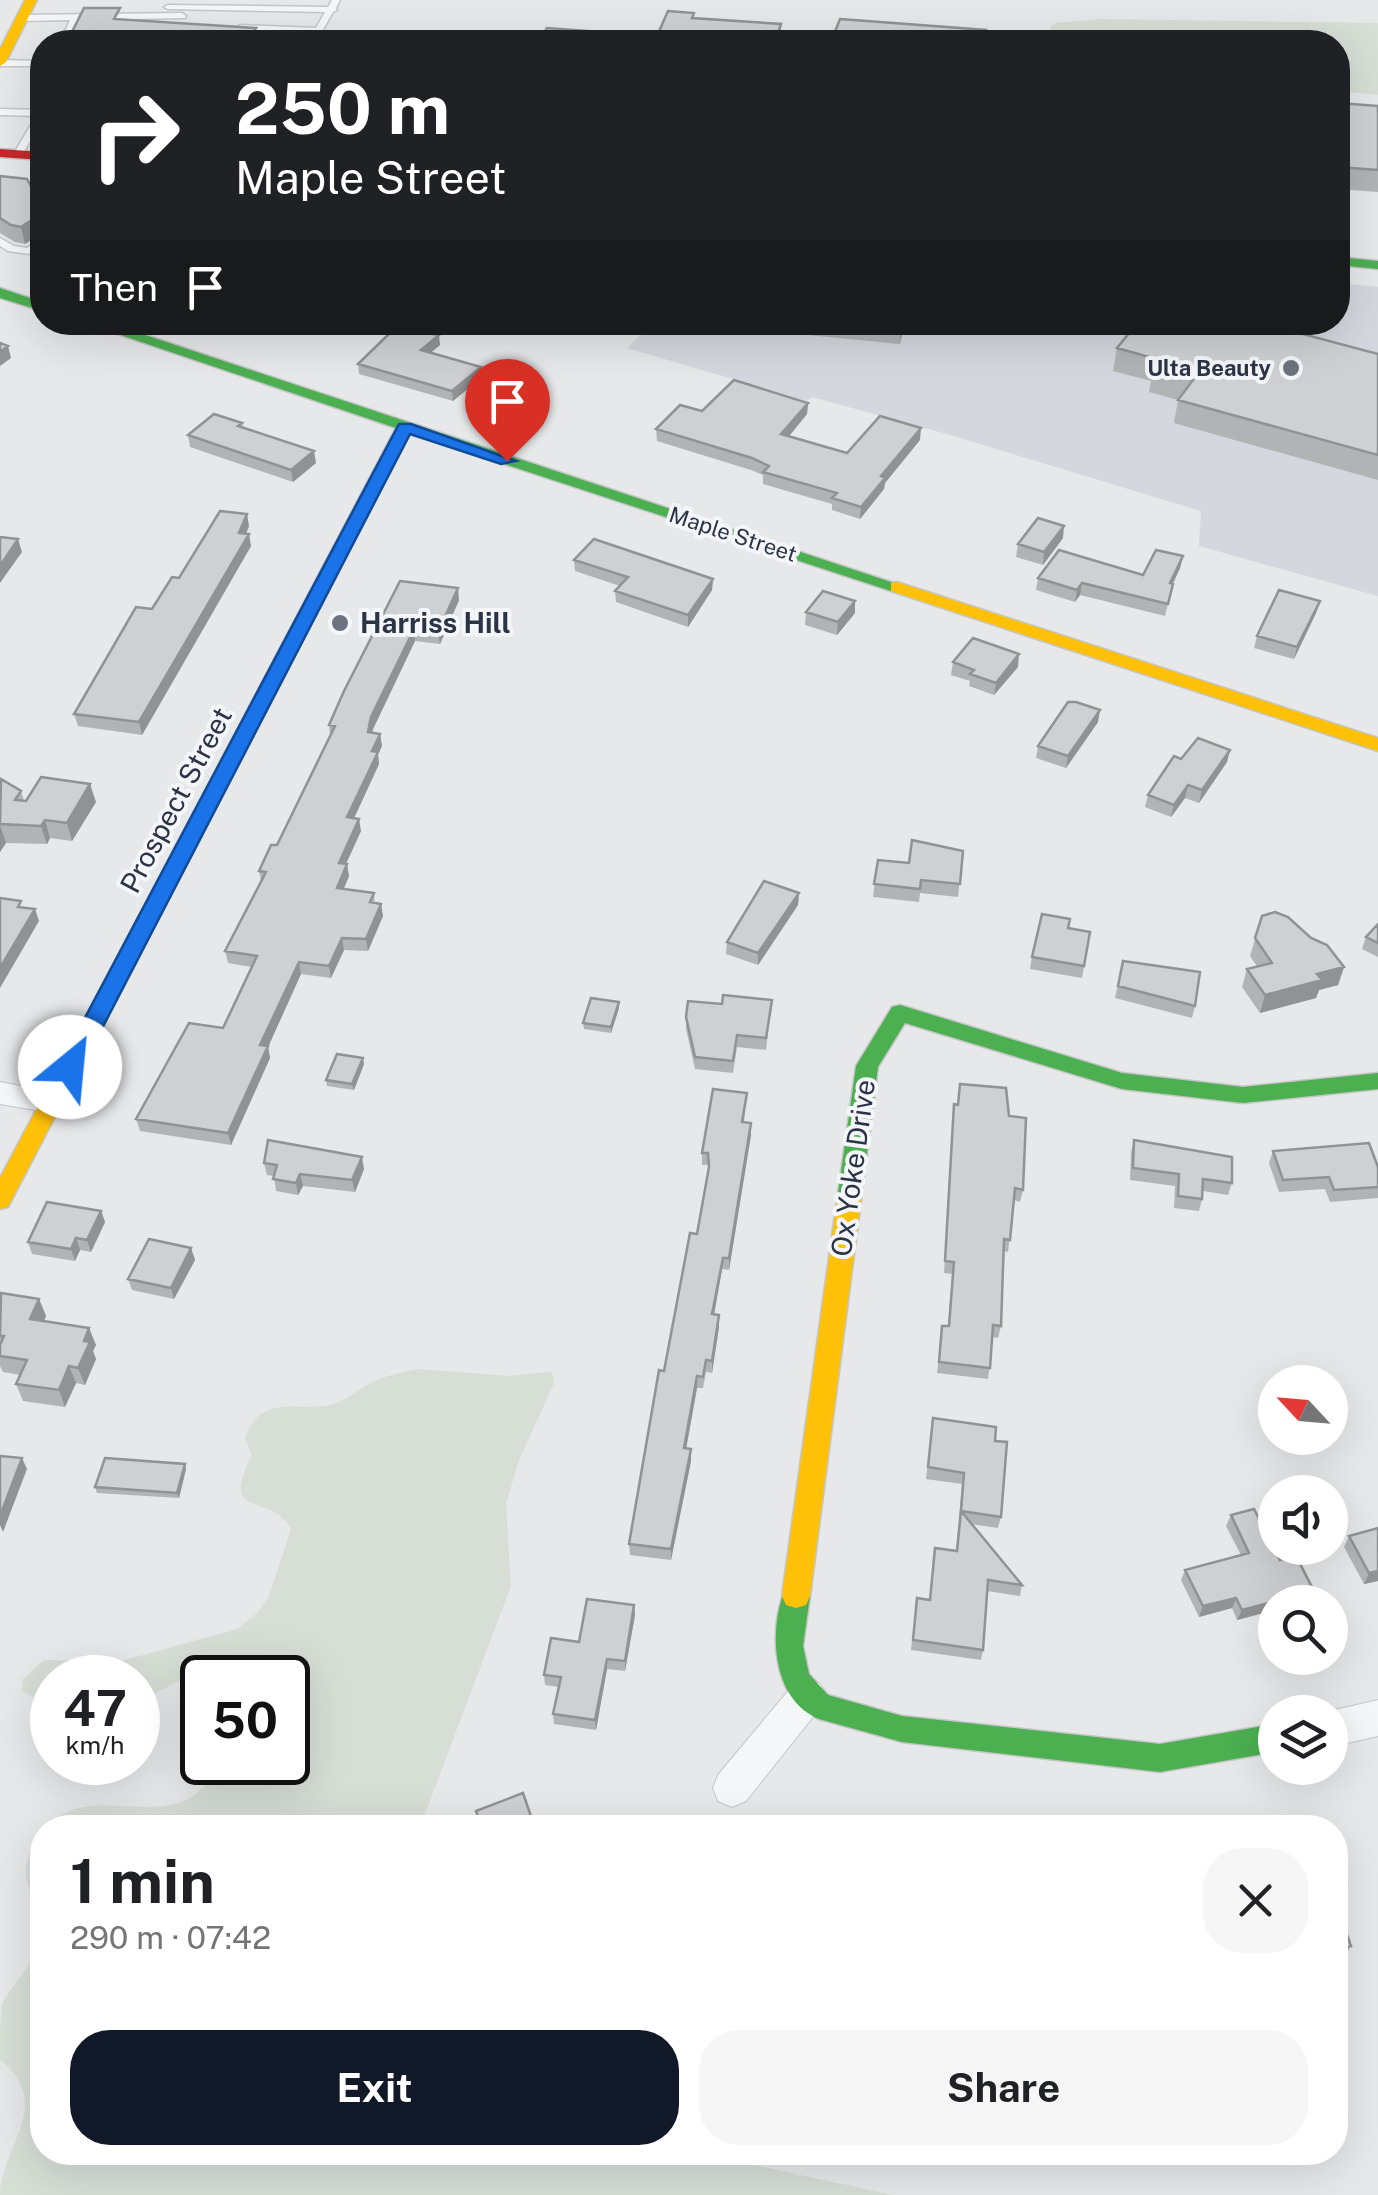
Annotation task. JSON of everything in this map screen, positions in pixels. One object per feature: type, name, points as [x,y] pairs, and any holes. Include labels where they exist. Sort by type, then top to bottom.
[{"type":"main road","points":[[0,63],[27,9]]},
{"type":"main road","points":[[1350,263],[1378,265]]},
{"type":"main road","points":[[0,293],[30,303]]},
{"type":"main road","name":"Maple Street","points":[[128,335],[1378,746]]},
{"type":"main road","name":"Prospect Street","points":[[0,1200],[405,427]]},
{"type":"main road","name":"Ox Yoke Drive","points":[[807,1696],[796,1680],[789,1646],[867,1066],[900,1013],[1122,1081],[1243,1095],[1378,1080]]},
{"type":"main road","points":[[807,1696],[820,1706],[853,1718],[902,1729],[1160,1758],[1258,1741]]},
{"type":"street","points":[[0,1093],[53,1102]]},
{"type":"street","points":[[732,1788],[807,1696]]},
{"type":"street","points":[[1348,1725],[1378,1718]]},
{"type":"lane","points":[[170,4],[335,5],[321,30]]},
{"type":"lane","points":[[170,4],[186,16],[191,26]]},
{"type":"lane","points":[[27,9],[76,17],[186,16]]},
{"type":"lane","points":[[70,30],[76,17]]},
{"type":"lane","points":[[227,28],[281,30]]},
{"type":"lane","points":[[0,63],[30,64]]},
{"type":"lane","points":[[0,112],[30,115]]},
{"type":"lane","points":[[9,154],[30,132]]},
{"type":"lane","points":[[0,186],[30,189]]},
{"type":"lane","points":[[0,241],[10,249],[30,251]]},
{"type":"shaded area","points":[[1100,19],[1378,23],[1378,95],[1350,92],[1350,30],[1051,30],[1055,23]]},
{"type":"shaded area","points":[[1350,284],[1378,287],[1378,596],[1199,546],[1201,511],[947,434],[812,397],[807,401],[627,348],[640,335],[1350,335]]},
{"type":"shaded area","points":[[418,1369],[511,1376],[547,1372],[552,1373],[554,1383],[519,1460],[506,1504],[511,1586],[425,1815],[60,1815],[95,1806],[169,1805],[186,1800],[205,1785],[310,1785],[310,1655],[180,1655],[180,1680],[160,1690],[160,1655],[143,1655],[237,1629],[257,1613],[269,1596],[291,1529],[282,1517],[244,1498],[243,1476],[252,1455],[245,1439],[251,1424],[270,1409],[331,1405],[380,1379]]},
{"type":"shaded area","points":[[30,1673],[30,1695],[22,1691],[23,1679]]},
{"type":"shaded area","points":[[30,1855],[30,1890],[26,1875]]},
{"type":"shaded area","points":[[30,1964],[30,2165],[754,2165],[893,2195],[0,2195],[2,2177],[25,2109],[24,2093],[16,2076],[0,2060],[2,2005]]},
{"type":"building","points":[[84,8],[120,8],[114,19],[256,28],[254,30],[73,30]]},
{"type":"building","points":[[668,11],[694,13],[692,18],[781,24],[779,30],[660,30]]},
{"type":"building","points":[[840,19],[986,30],[836,30]]},
{"type":"building","points":[[1350,104],[1378,106],[1378,170],[1350,168]]},
{"type":"building","points":[[0,176],[27,179],[30,221],[21,227],[0,218]]},
{"type":"building","points":[[388,335],[439,335],[421,350],[481,367],[452,391],[358,364]]},
{"type":"building","points":[[1128,335],[1307,335],[1378,354],[1378,455],[1178,400],[1193,380],[1153,369],[1160,360],[1117,348]]},
{"type":"building","points":[[734,380],[808,403],[781,434],[847,453],[880,416],[921,428],[861,507],[832,498],[837,493],[763,472],[769,466],[752,458],[656,429],[680,405],[702,411]]},
{"type":"building","points":[[214,414],[314,451],[291,470],[188,435]]},
{"type":"building","points":[[220,511],[247,514],[239,533],[249,534],[139,722],[74,714],[136,607],[152,609],[172,577],[179,578]]},
{"type":"building","points":[[1038,518],[1064,526],[1044,552],[1018,544]]},
{"type":"building","points":[[0,537],[18,539],[0,566]]},
{"type":"building","points":[[594,539],[713,579],[688,615],[615,591],[628,577],[574,560]]},
{"type":"building","points":[[1059,550],[1143,575],[1156,550],[1183,556],[1170,583],[1173,584],[1168,604],[1082,583],[1077,590],[1038,578]]},
{"type":"building","points":[[400,581],[458,588],[438,632],[414,629],[371,717],[368,732],[380,734],[372,751],[378,752],[347,817],[359,819],[339,863],[347,864],[337,888],[374,893],[370,902],[381,904],[366,939],[342,938],[329,966],[299,962],[260,1045],[268,1046],[228,1133],[136,1119],[189,1023],[223,1028],[257,956],[225,951],[266,872],[259,871],[271,845],[277,845],[335,726],[329,725],[344,691]]},
{"type":"building","points":[[1279,590],[1320,601],[1297,647],[1257,636]]},
{"type":"building","points":[[823,591],[855,601],[838,622],[806,612]]},
{"type":"building","points":[[973,638],[1019,654],[996,683],[970,674],[974,670],[953,662]]},
{"type":"building","points":[[1068,702],[1100,710],[1068,756],[1038,746]]},
{"type":"building","points":[[1198,738],[1230,750],[1202,790],[1188,785],[1174,805],[1148,795],[1174,756],[1181,759]]},
{"type":"building","points":[[41,777],[90,784],[67,823],[45,820],[41,826],[0,824],[1,779],[21,791],[15,800],[26,801]]},
{"type":"building","points":[[912,840],[963,851],[960,884],[921,880],[920,889],[874,884],[878,860],[909,863]]},
{"type":"building","points":[[764,881],[799,893],[758,953],[727,942]]},
{"type":"building","points":[[0,898],[21,901],[18,907],[35,909],[0,968]]},
{"type":"building","points":[[1275,912],[1327,945],[1344,967],[1317,974],[1322,980],[1265,995],[1247,969],[1272,963],[1255,938],[1262,916]]},
{"type":"building","points":[[1042,914],[1070,919],[1068,928],[1090,932],[1084,966],[1032,957]]},
{"type":"building","points":[[1378,924],[1378,943],[1366,937]]},
{"type":"building","points":[[1123,961],[1200,972],[1195,1006],[1118,986]]},
{"type":"building","points":[[723,995],[772,1000],[766,1038],[737,1035],[733,1061],[695,1057],[686,1017],[688,1001],[722,1004]]},
{"type":"building","points":[[591,998],[619,1002],[611,1027],[583,1023]]},
{"type":"building","points":[[337,1054],[363,1058],[352,1084],[326,1080]]},
{"type":"building","points":[[960,1084],[1006,1088],[1009,1116],[1026,1118],[1023,1190],[1015,1188],[1010,1240],[1004,1239],[1001,1326],[993,1325],[990,1368],[939,1362],[942,1326],[949,1326],[954,1262],[945,1261],[954,1104],[958,1105]]},
{"type":"building","points":[[713,1089],[747,1093],[742,1122],[751,1123],[729,1258],[723,1258],[712,1314],[719,1315],[712,1361],[706,1360],[703,1377],[697,1376],[684,1448],[691,1449],[671,1549],[629,1544],[659,1370],[664,1371],[690,1233],[697,1234],[709,1167],[708,1153],[702,1153]]},
{"type":"building","points":[[268,1140],[362,1157],[352,1180],[300,1174],[296,1183],[273,1179],[277,1165],[264,1163]]},
{"type":"building","points":[[1134,1140],[1232,1157],[1232,1183],[1203,1179],[1202,1199],[1178,1196],[1179,1174],[1133,1168]]},
{"type":"building","points":[[1369,1143],[1378,1167],[1378,1187],[1334,1190],[1329,1177],[1283,1180],[1273,1151]]},
{"type":"building","points":[[47,1202],[101,1211],[87,1240],[76,1238],[71,1249],[28,1242]]},
{"type":"building","points":[[149,1239],[191,1248],[171,1288],[128,1279]]},
{"type":"building","points":[[1,1293],[39,1299],[30,1319],[89,1328],[84,1341],[90,1342],[78,1368],[69,1366],[59,1390],[16,1384],[27,1360],[0,1356],[4,1336],[0,1336]]},
{"type":"building","points":[[933,1418],[996,1427],[995,1441],[1007,1442],[1001,1517],[961,1511],[964,1473],[928,1467]]},
{"type":"building","points":[[0,1456],[22,1458],[0,1516]]},
{"type":"building","points":[[105,1458],[185,1464],[177,1493],[95,1487]]},
{"type":"building","points":[[1254,1509],[1258,1517],[1258,1565],[1301,1565],[1311,1585],[1258,1585],[1258,1606],[1242,1610],[1236,1598],[1203,1606],[1185,1570],[1249,1553],[1231,1515]]},
{"type":"building","points":[[961,1511],[1022,1585],[988,1580],[983,1650],[913,1640],[917,1598],[930,1600],[935,1548],[957,1551]]},
{"type":"building","points":[[1378,1528],[1378,1571],[1369,1573],[1349,1536]]},
{"type":"building","points":[[587,1599],[634,1605],[625,1661],[607,1659],[595,1720],[553,1714],[561,1677],[544,1675],[551,1638],[579,1642]]},
{"type":"building","points":[[523,1793],[531,1815],[477,1815],[476,1811]]},
{"type":"traffic: fast","points":[[1350,262],[1378,265]]},
{"type":"traffic: fast","points":[[0,293],[30,303]]},
{"type":"traffic: fast","points":[[129,335],[897,587]]},
{"type":"traffic: fast","points":[[186,846],[405,427]]},
{"type":"traffic: fast","points":[[849,1200],[867,1066],[900,1013],[1122,1081],[1243,1095],[1378,1081]]},
{"type":"traffic: fast","points":[[796,1596],[789,1646],[796,1680],[819,1706],[902,1729],[1160,1758],[1258,1741]]},
{"type":"traffic: slow","points":[[0,62],[31,0]]},
{"type":"traffic: slow","points":[[897,587],[1378,745]]},
{"type":"traffic: slow","points":[[0,1200],[186,846]]},
{"type":"traffic: slow","points":[[796,1596],[849,1200]]},
{"type":"traffic: jam","points":[[0,153],[30,155]]},
{"type":"place","name":"Ulta Beauty","points":[[1291,368]]},
{"type":"place","name":"Harriss Hill","points":[[340,623]]},
{"type":"route","points":[[70,1067],[405,427],[507,461]]}]
